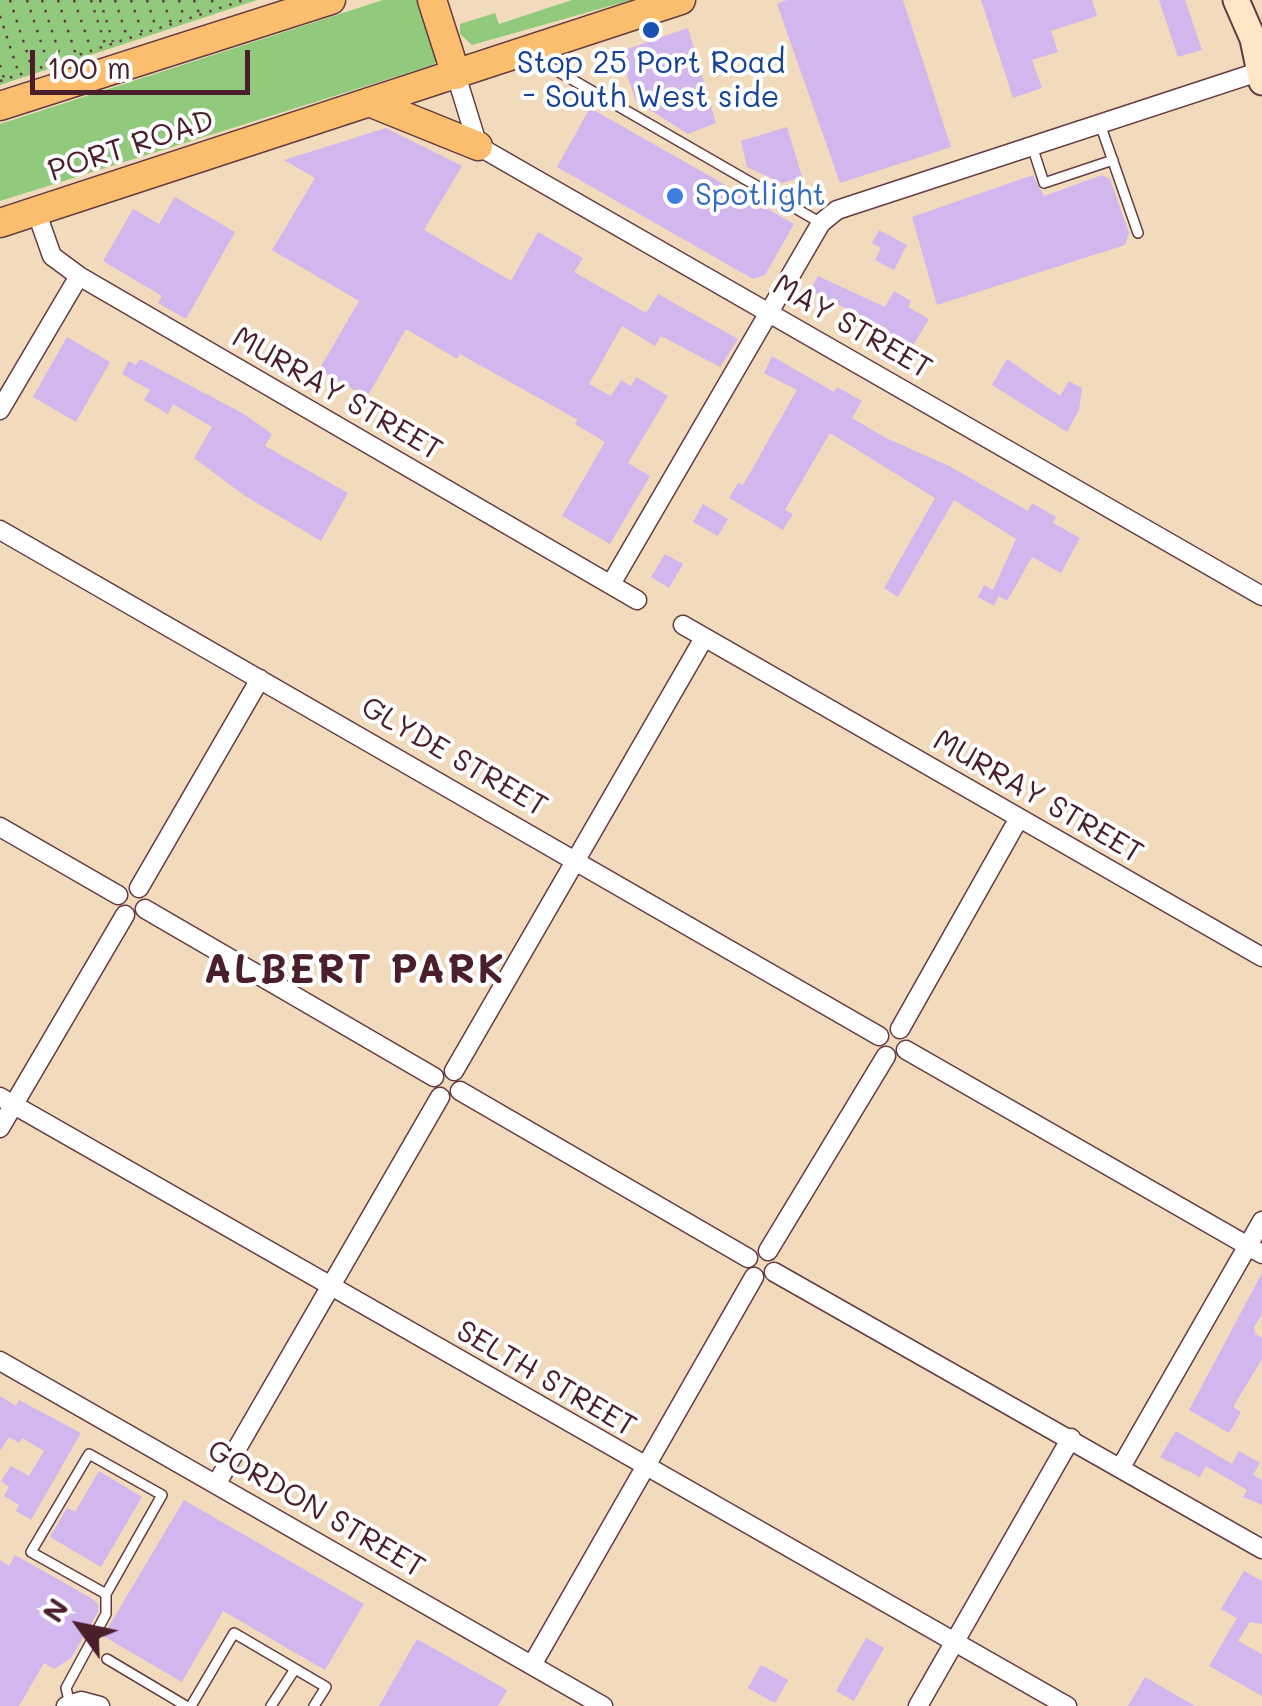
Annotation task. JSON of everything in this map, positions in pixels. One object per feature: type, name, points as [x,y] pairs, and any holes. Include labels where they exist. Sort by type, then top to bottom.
[{"type":"highway","points":[[2,89],[331,0]]},
{"type":"highway","points":[[432,0],[456,75]]},
{"type":"highway","name":"PORT ROAD","points":[[0,223],[681,0]]},
{"type":"highway","points":[[369,102],[478,146]]},
{"type":"main road","points":[[1236,0],[1262,82]]},
{"type":"street","points":[[611,584],[821,222],[838,210],[1261,71]]},
{"type":"street","points":[[456,75],[478,146]]},
{"type":"street","name":"MAY STREET","points":[[478,146],[1262,596]]},
{"type":"street","name":"MURRAY STREET","points":[[36,211],[52,256],[80,276],[637,600]]},
{"type":"street","points":[[0,410],[80,276]]},
{"type":"street","name":"GLYDE STREET","points":[[0,530],[879,1036]]},
{"type":"street","name":"MURRAY STREET","points":[[682,626],[1262,958]]},
{"type":"street","points":[[454,1070],[704,638]]},
{"type":"street","points":[[139,888],[260,678]]},
{"type":"street","points":[[900,1029],[1019,818]]},
{"type":"street","points":[[0,827],[118,895]]},
{"type":"street","points":[[125,888],[139,888],[145,895],[145,909],[138,915],[125,915],[117,904],[118,895],[125,888]]},
{"type":"street","points":[[145,909],[434,1077]]},
{"type":"street","points":[[0,1128],[7,1100],[125,915]]},
{"type":"street","points":[[886,1029],[900,1029],[908,1041],[906,1050],[899,1056],[886,1056],[879,1049],[879,1036],[886,1029]]},
{"type":"street","points":[[906,1050],[1255,1250]]},
{"type":"street","points":[[768,1251],[886,1056]]},
{"type":"street","points":[[446,1069],[454,1070],[460,1076],[460,1091],[455,1096],[440,1097],[432,1085],[434,1077],[446,1069]]},
{"type":"street","points":[[460,1091],[748,1258]]},
{"type":"street","points":[[217,1482],[440,1097]]},
{"type":"street","name":"SELTH STREET","points":[[7,1100],[1067,1706]]},
{"type":"street","points":[[1122,1466],[1255,1250],[1262,1221]]},
{"type":"street","points":[[754,1251],[768,1251],[776,1263],[774,1272],[762,1279],[754,1278],[746,1266],[748,1258],[754,1251]]},
{"type":"street","points":[[774,1272],[1122,1466],[1262,1549]]},
{"type":"street","points":[[532,1665],[754,1278]]},
{"type":"street","name":"GORDON STREET","points":[[0,1361],[603,1706]]},
{"type":"street","points":[[918,1706],[1071,1438]]},
{"type":"street","points":[[68,1705],[81,1701],[100,1706]]},
{"type":"lane","points":[[525,52],[821,222]]},
{"type":"lane","points":[[1100,124],[1138,233]]},
{"type":"lane","points":[[1032,146],[1044,182],[1113,160]]},
{"type":"lane","points":[[68,1705],[66,1688],[106,1614],[106,1594],[162,1495],[89,1454],[31,1552],[106,1594]]},
{"type":"lane","points":[[107,1659],[188,1706],[234,1633],[326,1687],[314,1706]]},
{"type":"lane","points":[[271,1706],[294,1669]]},
{"type":"path","points":[[10,0],[33,70]]},
{"type":"path","points":[[27,0],[48,65]]},
{"type":"path","points":[[42,0],[62,60]]},
{"type":"path","points":[[58,0],[76,56]]},
{"type":"path","points":[[74,0],[91,50]]},
{"type":"path","points":[[90,0],[106,46]]},
{"type":"path","points":[[100,0],[114,43]]},
{"type":"path","points":[[115,0],[128,38]]},
{"type":"path","points":[[131,0],[142,34]]},
{"type":"path","points":[[147,0],[157,29]]},
{"type":"path","points":[[163,0],[171,24]]},
{"type":"path","points":[[178,0],[185,20]]},
{"type":"path","points":[[194,0],[199,15]]},
{"type":"path","points":[[212,0],[215,10]]},
{"type":"path","points":[[2,89],[19,74],[243,0]]},
{"type":"path","points":[[0,16],[19,74]]},
{"type":"path","points":[[0,66],[2,89]]},
{"type":"green space","points":[[0,0],[257,0],[0,85]]},
{"type":"green space","points":[[383,0],[422,0],[439,60],[0,201],[0,124]]},
{"type":"green space","points":[[572,0],[631,0],[472,45],[460,34],[460,24],[495,13],[499,24]]},
{"type":"building","points":[[787,0],[903,0],[951,147],[840,183],[777,4]]},
{"type":"building","points":[[981,0],[1092,0],[1097,16],[1051,31],[1058,52],[1032,60],[1042,88],[1013,98]]},
{"type":"building","points":[[1159,0],[1185,0],[1202,50],[1178,57]]},
{"type":"building","points":[[688,28],[716,123],[688,134],[636,101],[619,52]]},
{"type":"building","name":"Spotlight","points":[[590,108],[794,224],[765,275],[753,279],[557,167]]},
{"type":"building","points":[[787,127],[802,177],[782,183],[747,167],[741,141]]},
{"type":"building","points":[[386,128],[462,166],[424,230],[511,281],[538,232],[583,258],[574,272],[646,313],[658,294],[738,339],[720,367],[661,336],[655,346],[622,326],[589,384],[611,396],[621,380],[631,386],[636,377],[668,396],[628,463],[650,476],[610,544],[562,516],[605,442],[575,424],[578,420],[460,354],[457,359],[406,329],[367,397],[319,370],[359,301],[272,250],[315,178],[284,160]]},
{"type":"building","points":[[1033,175],[1044,196],[1102,175],[1110,179],[1129,233],[1125,245],[937,305],[912,217]]},
{"type":"building","points":[[175,197],[235,232],[186,319],[158,303],[162,296],[103,261],[133,209],[159,224]]},
{"type":"building","points":[[879,230],[907,245],[894,270],[875,260],[881,248],[872,243]]},
{"type":"building","points":[[818,276],[885,307],[894,291],[911,301],[908,307],[929,319],[906,357],[874,341],[877,335],[871,332],[876,323],[810,291]]},
{"type":"building","points":[[67,337],[110,362],[76,422],[33,397]]},
{"type":"building","points":[[772,356],[834,392],[837,387],[862,401],[852,418],[886,438],[949,466],[1028,511],[1032,503],[1056,517],[1053,523],[1080,538],[1061,573],[1032,557],[1007,601],[999,596],[994,606],[978,597],[984,585],[993,590],[1016,539],[954,500],[898,597],[884,588],[935,498],[830,433],[785,510],[793,514],[783,530],[729,498],[738,483],[743,485],[797,390],[764,373]]},
{"type":"building","points":[[140,359],[244,414],[272,434],[265,446],[348,493],[321,541],[245,496],[194,458],[212,427],[173,404],[168,414],[144,400],[150,390],[122,374],[129,361],[136,365]]},
{"type":"building","points":[[1007,359],[1060,396],[1069,381],[1082,388],[1079,410],[1067,432],[992,385]]},
{"type":"building","points":[[703,504],[728,519],[718,536],[693,522]]},
{"type":"building","points":[[665,554],[683,564],[669,588],[651,577]]},
{"type":"building","points":[[1262,1273],[1262,1314],[1254,1327],[1255,1334],[1262,1338],[1262,1359],[1233,1407],[1241,1412],[1229,1433],[1189,1410]]},
{"type":"building","points":[[0,1396],[16,1406],[19,1400],[81,1433],[31,1520],[16,1511],[19,1505],[4,1496],[9,1487],[1,1481],[11,1466],[29,1476],[44,1451],[22,1438],[19,1443],[9,1437],[0,1451]]},
{"type":"building","points":[[1176,1431],[1232,1464],[1239,1451],[1260,1463],[1253,1475],[1262,1480],[1262,1505],[1243,1497],[1247,1490],[1206,1466],[1200,1477],[1160,1457]]},
{"type":"building","points":[[99,1471],[142,1497],[101,1567],[50,1537],[67,1508],[75,1512]]},
{"type":"building","points":[[184,1500],[364,1604],[325,1670],[223,1611],[182,1682],[103,1636]]},
{"type":"building","points":[[15,1555],[91,1598],[98,1604],[98,1612],[71,1658],[54,1669],[44,1663],[19,1706],[0,1706],[0,1560],[9,1566]]},
{"type":"building","points":[[1244,1571],[1262,1581],[1262,1624],[1250,1622],[1238,1641],[1262,1654],[1262,1696],[1209,1666],[1237,1618],[1221,1609]]},
{"type":"building","points":[[866,1638],[884,1648],[854,1701],[836,1691]]},
{"type":"building","points":[[417,1639],[507,1690],[498,1706],[379,1706]]},
{"type":"building","points":[[761,1665],[788,1680],[775,1703],[748,1688]]},
{"type":"building","points":[[1145,1677],[1195,1706],[1128,1706]]},
{"type":"place","name":"Stop 25 Port Road - South West side","points":[[651,30]]},
{"type":"place","name":"Spotlight","points":[[675,196]]},
{"type":"district","name":"ALBERT PARK","points":[[355,971]]}]
